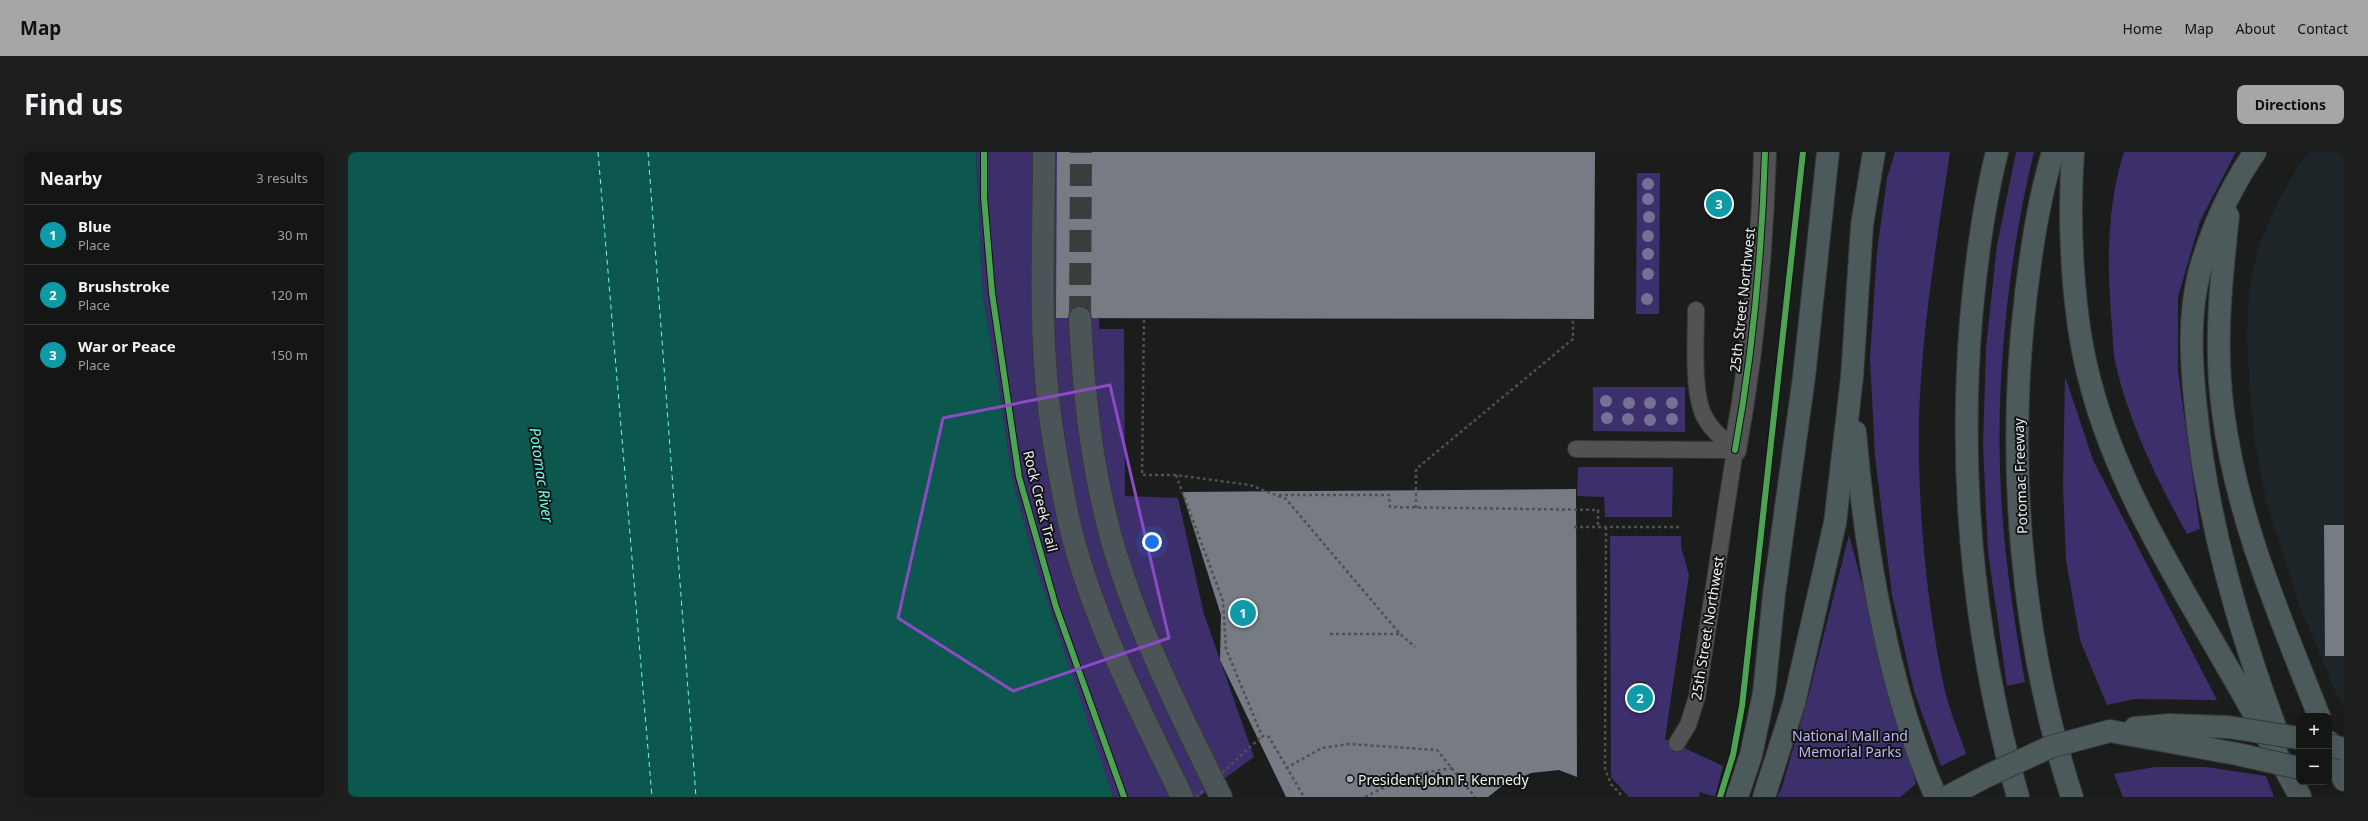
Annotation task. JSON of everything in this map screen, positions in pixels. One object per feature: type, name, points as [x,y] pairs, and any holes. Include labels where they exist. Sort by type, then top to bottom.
[{"type":"highway","points":[[1737,797],[1751,755],[1764,693],[1774,594],[1804,377],[1828,152]]},
{"type":"highway","points":[[1764,797],[1794,703],[1824,579],[1835,523],[1852,377],[1862,225],[1874,152]]},
{"type":"highway","points":[[1997,152],[1986,207],[1973,303],[1967,387],[1966,469],[1972,566],[1979,619],[1995,706],[2018,797]]},
{"type":"highway","name":"Potomac Freeway","points":[[2053,152],[2044,184],[2035,229],[2023,317],[2018,402],[2019,496],[2028,590],[2043,684],[2072,797]]},
{"type":"highway","points":[[2072,152],[2072,202],[2078,315],[2090,384],[2101,420],[2115,458],[2152,536],[2300,797]]},
{"type":"highway","points":[[2255,152],[2230,193],[2207,249],[2195,299],[2192,359],[2198,427],[2210,506],[2239,622],[2252,664],[2300,797]]},
{"type":"highway","points":[[2230,193],[2219,316],[2220,377],[2227,439],[2234,479],[2244,513],[2281,620],[2318,713]]},
{"type":"highway","points":[[1852,377],[1864,513],[1887,640],[1907,717],[1936,797]]},
{"type":"highway","points":[[1947,797],[1993,772],[2050,747],[2110,731],[2169,725],[2228,727],[2296,738]]},
{"type":"highway","points":[[2110,731],[2237,754],[2296,767]]},
{"type":"highway","points":[[2332,746],[2344,750]]},
{"type":"highway","points":[[2332,749],[2344,780]]},
{"type":"highway","points":[[2332,780],[2344,785]]},
{"type":"main road","points":[[1044,152],[1045,353],[1053,436],[1068,518],[1091,592],[1118,662],[1182,797]]},
{"type":"main road","points":[[1080,318],[1082,362],[1090,435],[1097,479],[1121,570],[1152,653],[1221,797]]},
{"type":"street","name":"25th Street Northwest","points":[[1735,450],[1747,377],[1758,275],[1766,152]]},
{"type":"lane","points":[[1696,310],[1697,382],[1703,415],[1710,426],[1735,450]]},
{"type":"lane","points":[[1576,449],[1735,450]]},
{"type":"lane","name":"25th Street Northwest","points":[[1677,743],[1688,724],[1697,697],[1735,450]]},
{"type":"path","points":[[1416,508],[1416,469],[1572,339],[1572,319]]},
{"type":"path","points":[[1144,320],[1142,475],[1176,475],[1250,485],[1286,498],[1400,634],[1415,647]]},
{"type":"path","points":[[1176,475],[1223,601],[1226,649],[1262,736]]},
{"type":"path","points":[[1277,495],[1389,495],[1390,507],[1598,510],[1598,527]]},
{"type":"path","points":[[1574,527],[1682,527]]},
{"type":"path","points":[[1606,527],[1605,769],[1610,784],[1623,797]]},
{"type":"path","points":[[1330,634],[1400,634]]},
{"type":"path","points":[[1262,736],[1269,737],[1304,797]]},
{"type":"path","points":[[1196,797],[1262,736]]},
{"type":"path","points":[[1286,768],[1322,748],[1349,744],[1437,750],[1475,797]]},
{"type":"path","points":[[1365,797],[1409,775],[1452,768]]},
{"type":"highlighted area","points":[[1110,385],[1169,638],[1013,691],[898,618],[943,418]]},
{"type":"shaded area","points":[[2310,152],[2344,152],[2344,704],[2335,691],[2300,607],[2266,501],[2255,443],[2249,381],[2247,334],[2249,288],[2260,242],[2277,205],[2298,166]]},
{"type":"green space","points":[[976,152],[1101,152],[1099,329],[1124,329],[1125,496],[1178,498],[1204,614],[1254,757],[1199,797],[1113,797],[1110,790],[1037,570],[1013,481],[983,295]]},
{"type":"green space","points":[[1895,152],[1950,152],[1928,308],[1920,387],[1919,426],[1919,465],[1922,521],[1930,605],[1946,696],[1966,754],[1941,766],[1914,691],[1892,595],[1875,456],[1870,359],[1877,252],[1887,178]]},
{"type":"green space","points":[[2016,152],[2034,152],[2017,235],[2002,364],[2000,450],[2002,516],[2010,587],[2025,682],[2007,686],[1988,552],[1983,445],[1986,348],[1997,245]]},
{"type":"green space","points":[[2124,152],[2236,152],[2200,221],[2178,297],[2178,372],[2200,529],[2187,534],[2155,474],[2146,453],[2129,410],[2115,361],[2109,283],[2109,239],[2114,195]]},
{"type":"green space","points":[[1637,173],[1660,173],[1659,314],[1636,314]]},
{"type":"green space","points":[[2065,376],[2093,460],[2217,700],[2135,699],[2107,705],[2080,640],[2066,560],[2063,486]]},
{"type":"green space","points":[[1593,387],[1685,387],[1685,432],[1593,431]]},
{"type":"green space","points":[[1578,467],[1673,467],[1672,517],[1605,517],[1604,497],[1577,496]]},
{"type":"green space","name":"National Mall and Memorial Parks","points":[[1849,535],[1916,784],[1900,797],[1777,797],[1782,787],[1808,697]]},
{"type":"green space","points":[[1610,536],[1681,536],[1681,547],[1689,575],[1665,739],[1723,766],[1715,797],[1700,792],[1699,797],[1629,797],[1611,777]],"holes":[[[1636,682],[1646,682],[1646,712],[1636,711]]]},
{"type":"green space","points":[[2155,767],[2206,767],[2266,776],[2274,797],[2123,797],[2114,774]]},
{"type":"water","name":"Potomac River","points":[[348,152],[976,152],[983,295],[1013,481],[1037,570],[1113,797],[348,797]]},
{"type":"building","points":[[1057,152],[1595,152],[1594,319],[1056,318]]},
{"type":"building","points":[[1576,489],[1577,777],[1559,770],[1531,773],[1502,786],[1488,797],[1286,797],[1220,660],[1221,615],[1182,492]]},
{"type":"building","points":[[2324,525],[2344,525],[2344,656],[2325,656]]},
{"type":"ferry route","points":[[598,152],[652,797]]},
{"type":"ferry route","points":[[648,152],[696,797]]},
{"type":"tunnel","points":[[1080,318],[1081,152]]},
{"type":"cycle path","name":"Rock Creek Trail","points":[[984,152],[984,197],[992,293],[1019,477],[1056,607],[1124,797]]},
{"type":"cycle path","points":[[1735,450],[1747,376],[1756,302],[1762,227],[1765,152]]},
{"type":"cycle path","points":[[1720,797],[1733,755],[1742,706],[1803,152]]},
{"type":"place","name":"War or Peace","points":[[1719,204]]},
{"type":"place","name":"Blue","points":[[1243,613]]},
{"type":"place","name":"Brushstroke","points":[[1640,698]]},
{"type":"place","name":"President John F. Kennedy","points":[[1350,779]]}]
